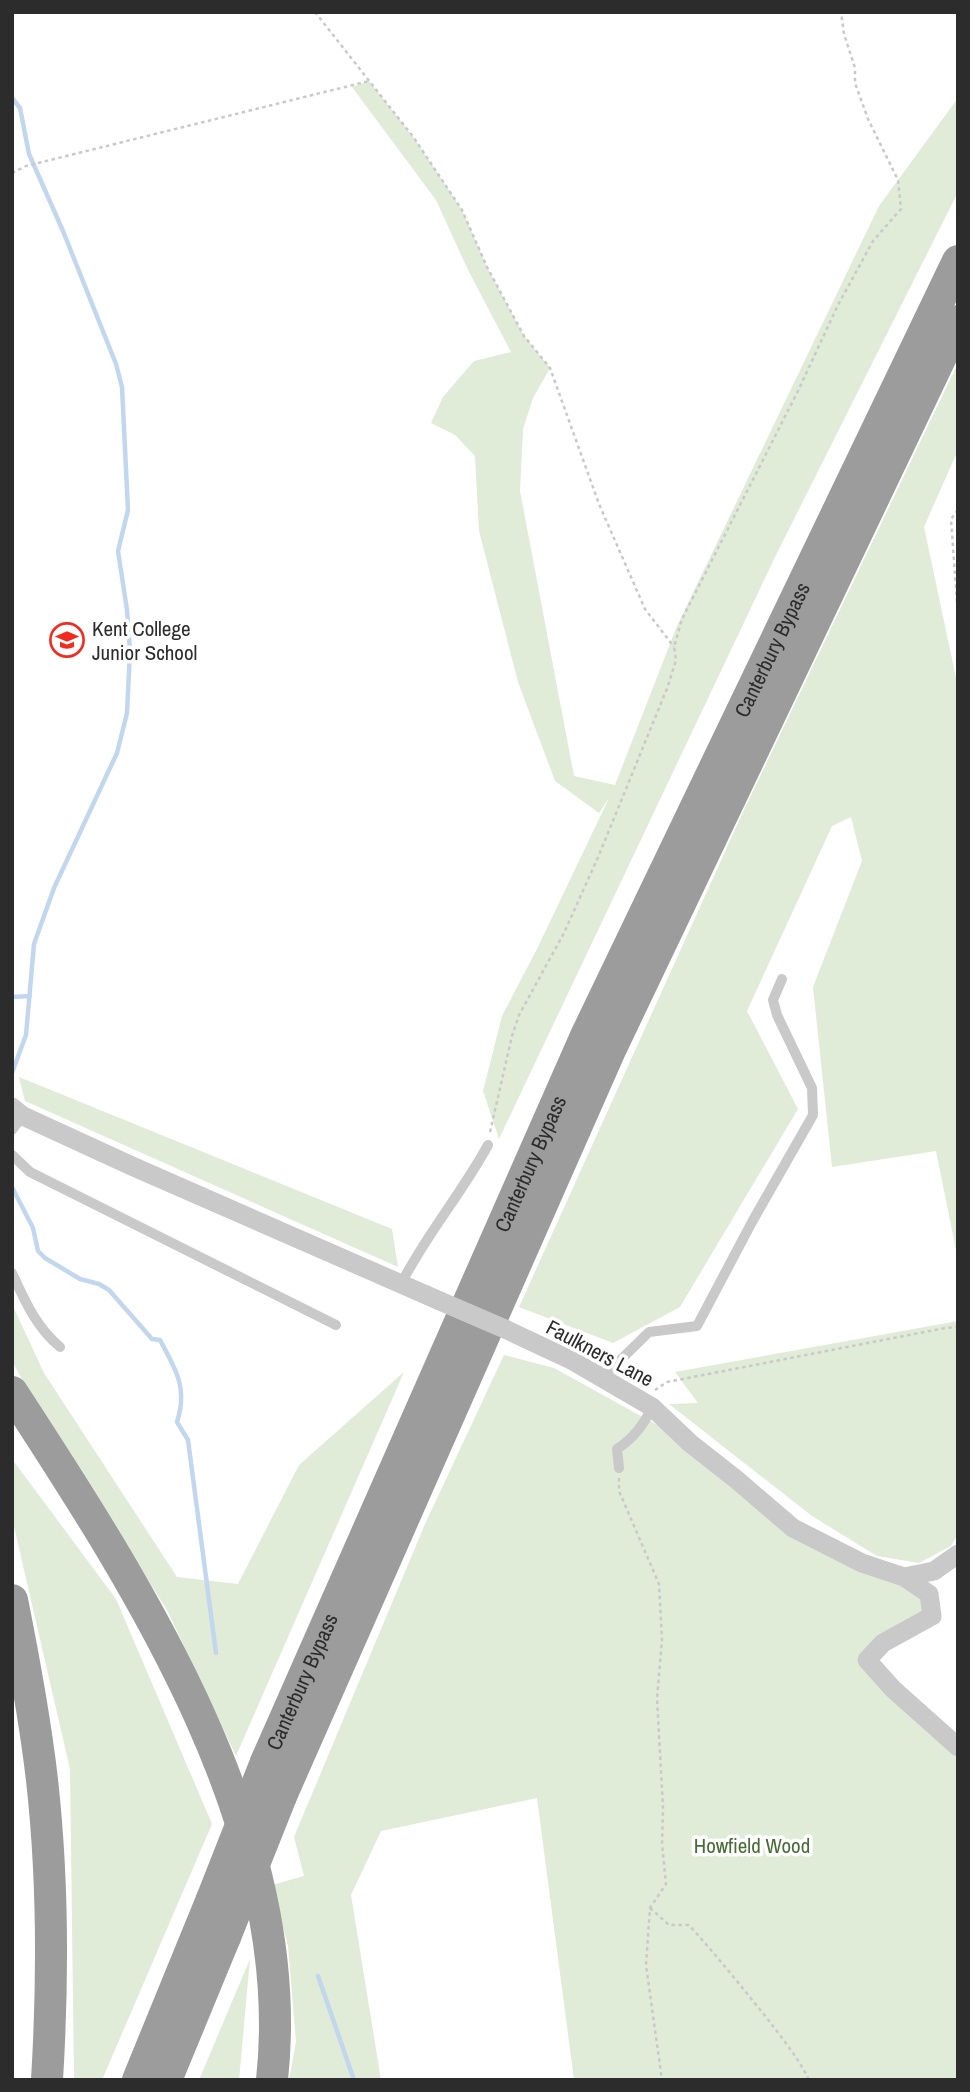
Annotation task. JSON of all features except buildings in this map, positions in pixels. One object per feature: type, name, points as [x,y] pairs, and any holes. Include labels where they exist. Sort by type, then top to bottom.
[{"type":"highway","name":"Canterbury Bypass","points":[[138,2080],[266,1762],[586,1036],[958,261]]},
{"type":"highway","name":"Canterbury Bypass","points":[[166,2080],[281,1796],[610,1050],[958,321]]},
{"type":"highway","points":[[12,1392],[103,1534],[164,1641],[197,1709],[225,1779],[256,1880],[269,1940],[275,2006],[272,2080]]},
{"type":"highway","points":[[12,1600],[30,1693],[46,1836],[50,1951],[47,2080]]},
{"type":"street","name":"Faulkners Lane","points":[[15,1115],[505,1329],[573,1361],[652,1407],[690,1443],[793,1528],[862,1563],[904,1577],[929,1594],[932,1616],[883,1643],[867,1660],[893,1689],[958,1747]]},
{"type":"street","points":[[904,1577],[934,1571],[958,1554]]},
{"type":"lane","points":[[602,1378],[649,1332],[697,1326],[813,1115],[812,1088],[777,1015],[774,1000],[782,979]]},
{"type":"lane","points":[[401,1284],[414,1259],[473,1173],[488,1145]]},
{"type":"lane","points":[[12,1155],[30,1172],[336,1325]]},
{"type":"lane","points":[[12,1273],[33,1317],[45,1334],[60,1347]]},
{"type":"lane","points":[[619,1468],[617,1449],[631,1439],[645,1422],[652,1407]]},
{"type":"path","points":[[315,12],[414,138],[462,210],[487,267],[524,336],[550,368],[599,504],[645,609],[674,647]]},
{"type":"path","points":[[488,1145],[519,1015],[564,933],[600,855],[668,686],[676,660],[674,647],[682,620],[797,393],[838,305],[873,241],[901,209],[898,180],[855,83],[855,68],[844,34],[841,12]]},
{"type":"path","points":[[12,173],[26,166],[369,81]]},
{"type":"path","points":[[958,510],[951,519],[958,617]]},
{"type":"path","points":[[652,1407],[654,1390],[667,1382],[958,1327]]},
{"type":"path","points":[[619,1468],[619,1491],[659,1584],[662,1640],[657,1698],[666,1884],[650,1908],[646,1965],[662,2080]]},
{"type":"path","points":[[650,1908],[670,1925],[689,1925],[719,1958],[776,2031],[809,2080]]},
{"type":"green space","points":[[369,81],[414,138],[462,210],[487,267],[524,336],[550,368],[533,398],[523,429],[520,491],[574,776],[615,785],[677,626],[879,206],[958,98],[958,192],[775,557],[499,1139],[483,1091],[502,1016],[609,798],[599,813],[555,781],[518,682],[479,531],[475,456],[455,435],[431,423],[443,397],[474,361],[511,352],[468,270],[436,200],[352,87]]},
{"type":"green space","points":[[958,363],[958,450],[924,527],[958,687],[958,1260],[936,1151],[832,1167],[813,987],[862,861],[851,817],[832,826],[747,1011],[798,1109],[680,1307],[613,1343],[519,1307],[742,814]]},
{"type":"green space","points":[[19,1077],[392,1229],[398,1267],[25,1101]]},
{"type":"green space","points":[[12,1304],[44,1373],[177,1577],[238,1584],[299,1465],[404,1372],[236,1756],[167,1610],[12,1361]]},
{"type":"green space","points":[[958,1321],[958,1534],[951,1546],[919,1563],[877,1556],[812,1516],[669,1404],[698,1403],[675,1372]]},
{"type":"green space","name":"Howfield Wood","points":[[504,1355],[554,1368],[690,1443],[793,1528],[904,1577],[932,1616],[867,1660],[958,1747],[958,2080],[574,2080],[537,1798],[381,1831],[351,1895],[381,2080],[289,2080],[296,2042],[288,1946],[272,1885],[304,1876],[294,1837],[425,1524]]},
{"type":"green space","points":[[12,1459],[116,1599],[212,1824],[102,2080],[74,2080],[70,1769],[12,1518]]},
{"type":"green space","points":[[250,1959],[239,2080],[199,2080]]},
{"type":"waterway","points":[[12,98],[20,108],[29,154],[63,231],[116,364],[122,387],[128,510],[118,551],[130,651],[127,713],[117,753],[54,888],[34,944],[26,1035],[12,1073]]},
{"type":"waterway","points":[[12,997],[30,996]]},
{"type":"waterway","points":[[12,1187],[33,1228],[38,1251],[80,1279],[109,1290],[152,1339],[160,1340],[175,1370],[181,1389],[177,1422],[188,1440],[216,1653]]},
{"type":"waterway","points":[[318,1976],[354,2080]]},
{"type":"place","name":"Kent College Junior School","points":[[67,640]]}]
